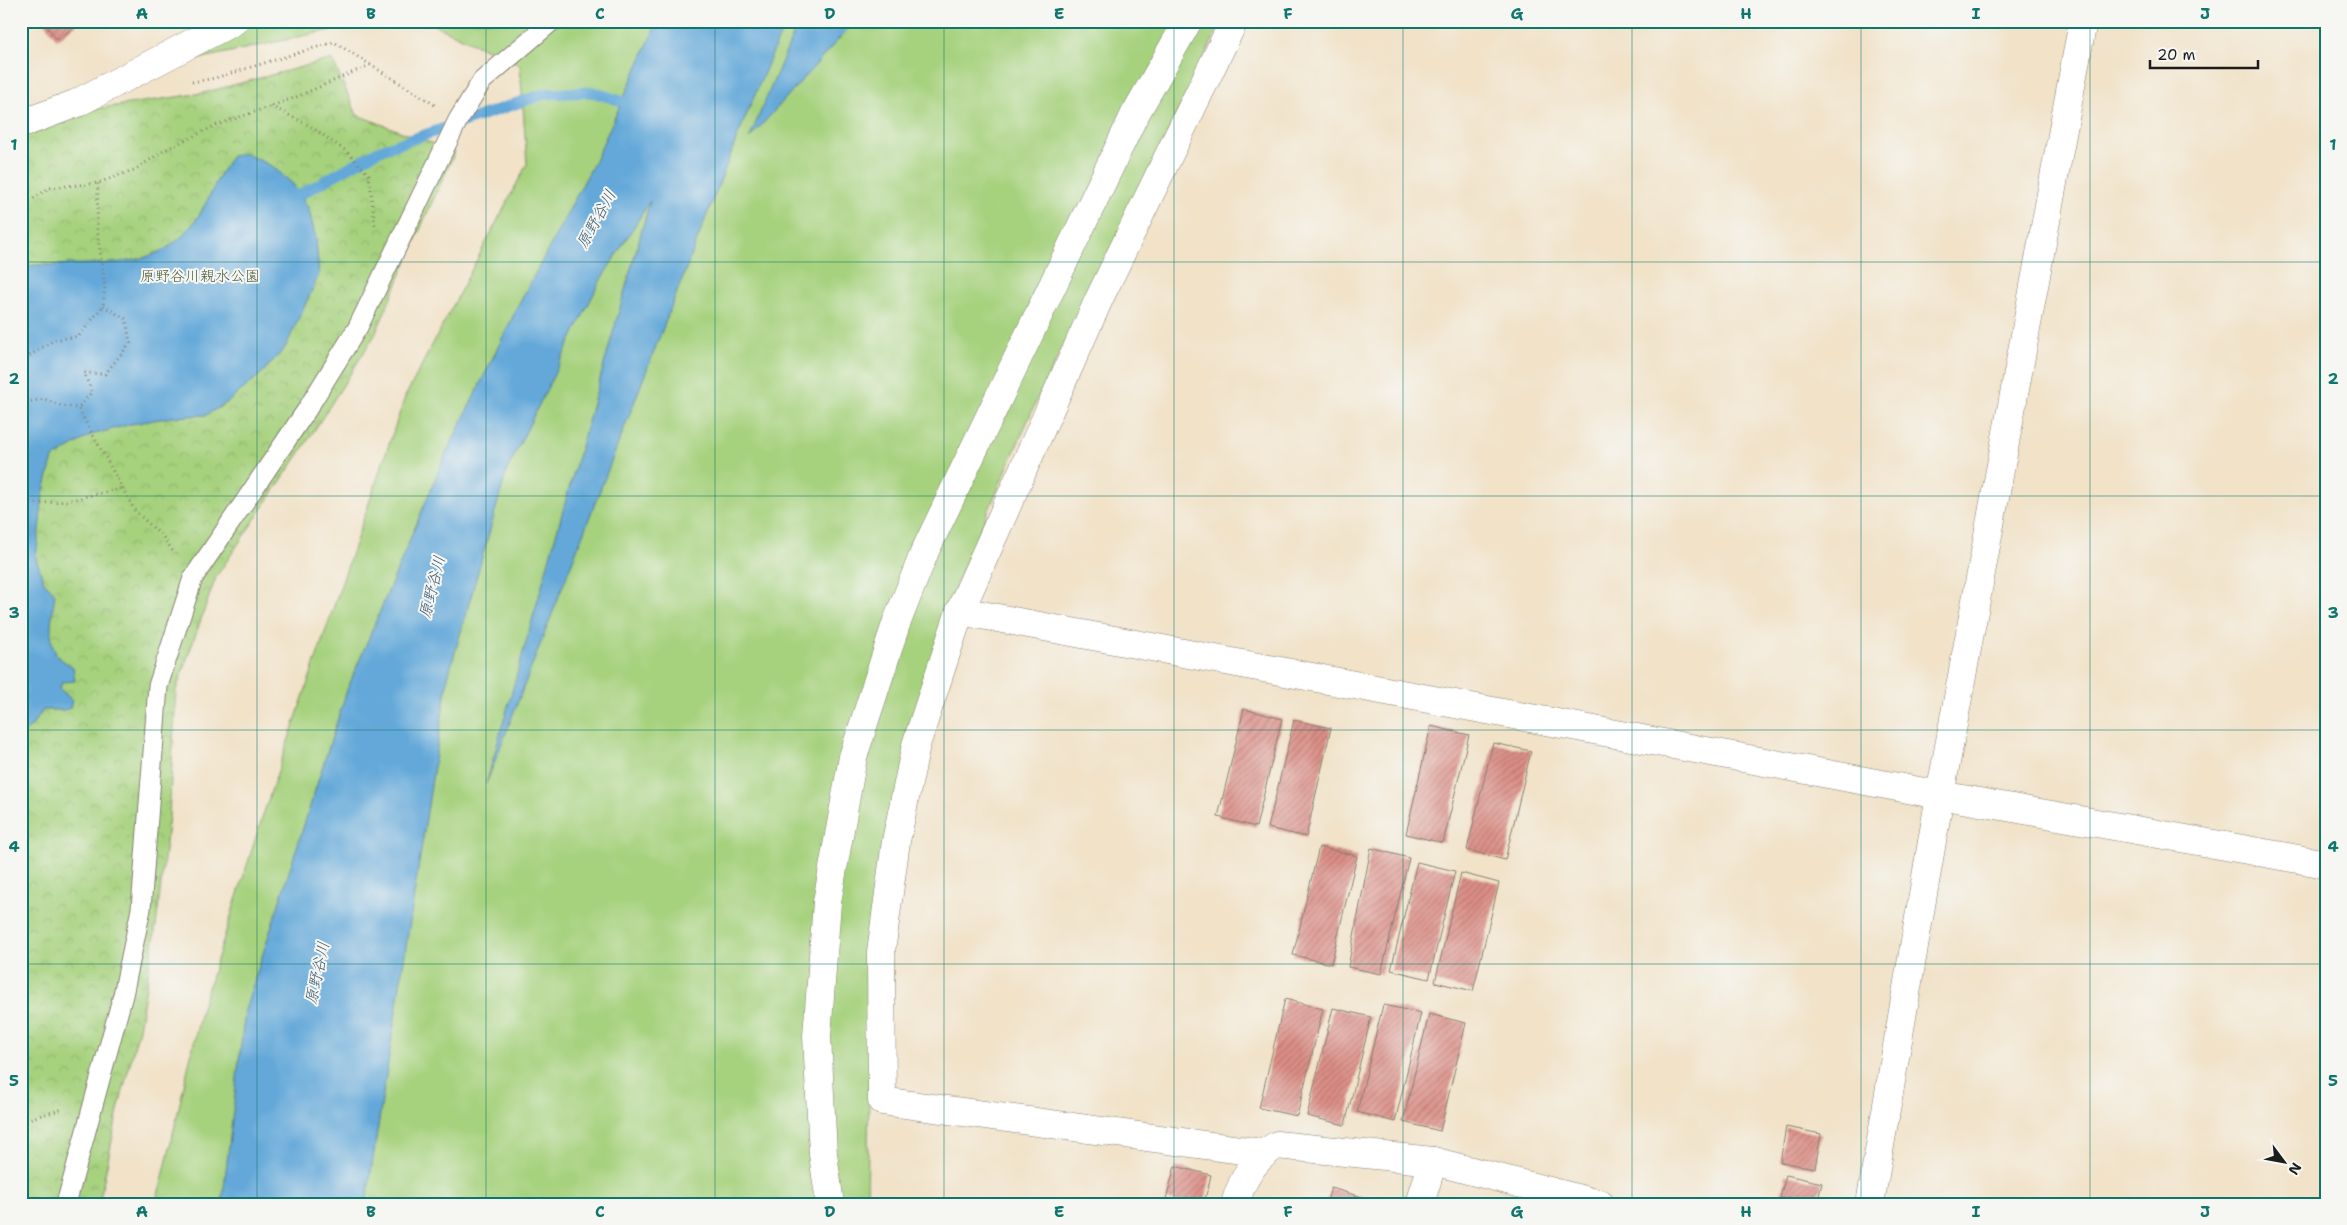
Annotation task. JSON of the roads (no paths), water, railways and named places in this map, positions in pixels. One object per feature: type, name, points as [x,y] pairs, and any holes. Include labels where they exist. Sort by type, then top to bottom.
[{"type":"street","points":[[21,124],[77,103],[234,21]]},
{"type":"street","points":[[830,1204],[823,1154],[817,1036],[826,902],[853,757],[896,624],[926,551],[1134,116],[1188,21]]},
{"type":"street","points":[[1234,21],[1099,299],[960,611],[916,745],[896,841],[881,952],[882,1101],[1263,1153]]},
{"type":"street","points":[[1870,1204],[1940,795],[2083,21]]},
{"type":"street","points":[[960,611],[1940,795],[2326,864]]},
{"type":"street","points":[[1235,1204],[1242,1182],[1263,1153],[1277,1145],[1433,1162],[1600,1204]]},
{"type":"street","points":[[1420,1204],[1433,1162]]},
{"type":"lane","points":[[66,1204],[123,995],[142,909],[158,686],[194,578],[306,411],[358,327],[458,120],[482,81],[552,21]]},
{"type":"water","name":"原野谷川","points":[[658,21],[786,21],[738,135],[486,784],[650,201],[600,281],[507,470],[448,677],[366,1204],[222,1204],[245,1010],[347,690],[444,458],[517,308],[595,161]]},
{"type":"water","points":[[799,21],[855,21],[749,139]]},
{"type":"water","points":[[244,153],[272,166],[293,184],[309,210],[316,239],[319,275],[285,348],[261,374],[228,402],[206,415],[172,417],[131,424],[91,435],[53,458],[43,494],[36,558],[44,582],[55,594],[51,638],[55,652],[58,657],[73,667],[75,681],[62,682],[60,689],[72,700],[70,708],[64,710],[43,710],[31,727],[21,734],[21,268],[38,265],[125,262],[158,252],[173,244],[194,223],[220,174],[232,156]]},
{"type":"waterway","points":[[287,202],[378,151],[544,94],[593,92],[636,106]]},
{"type":"park label","name":"原野谷川親水公園","points":[[200,276]]}]
